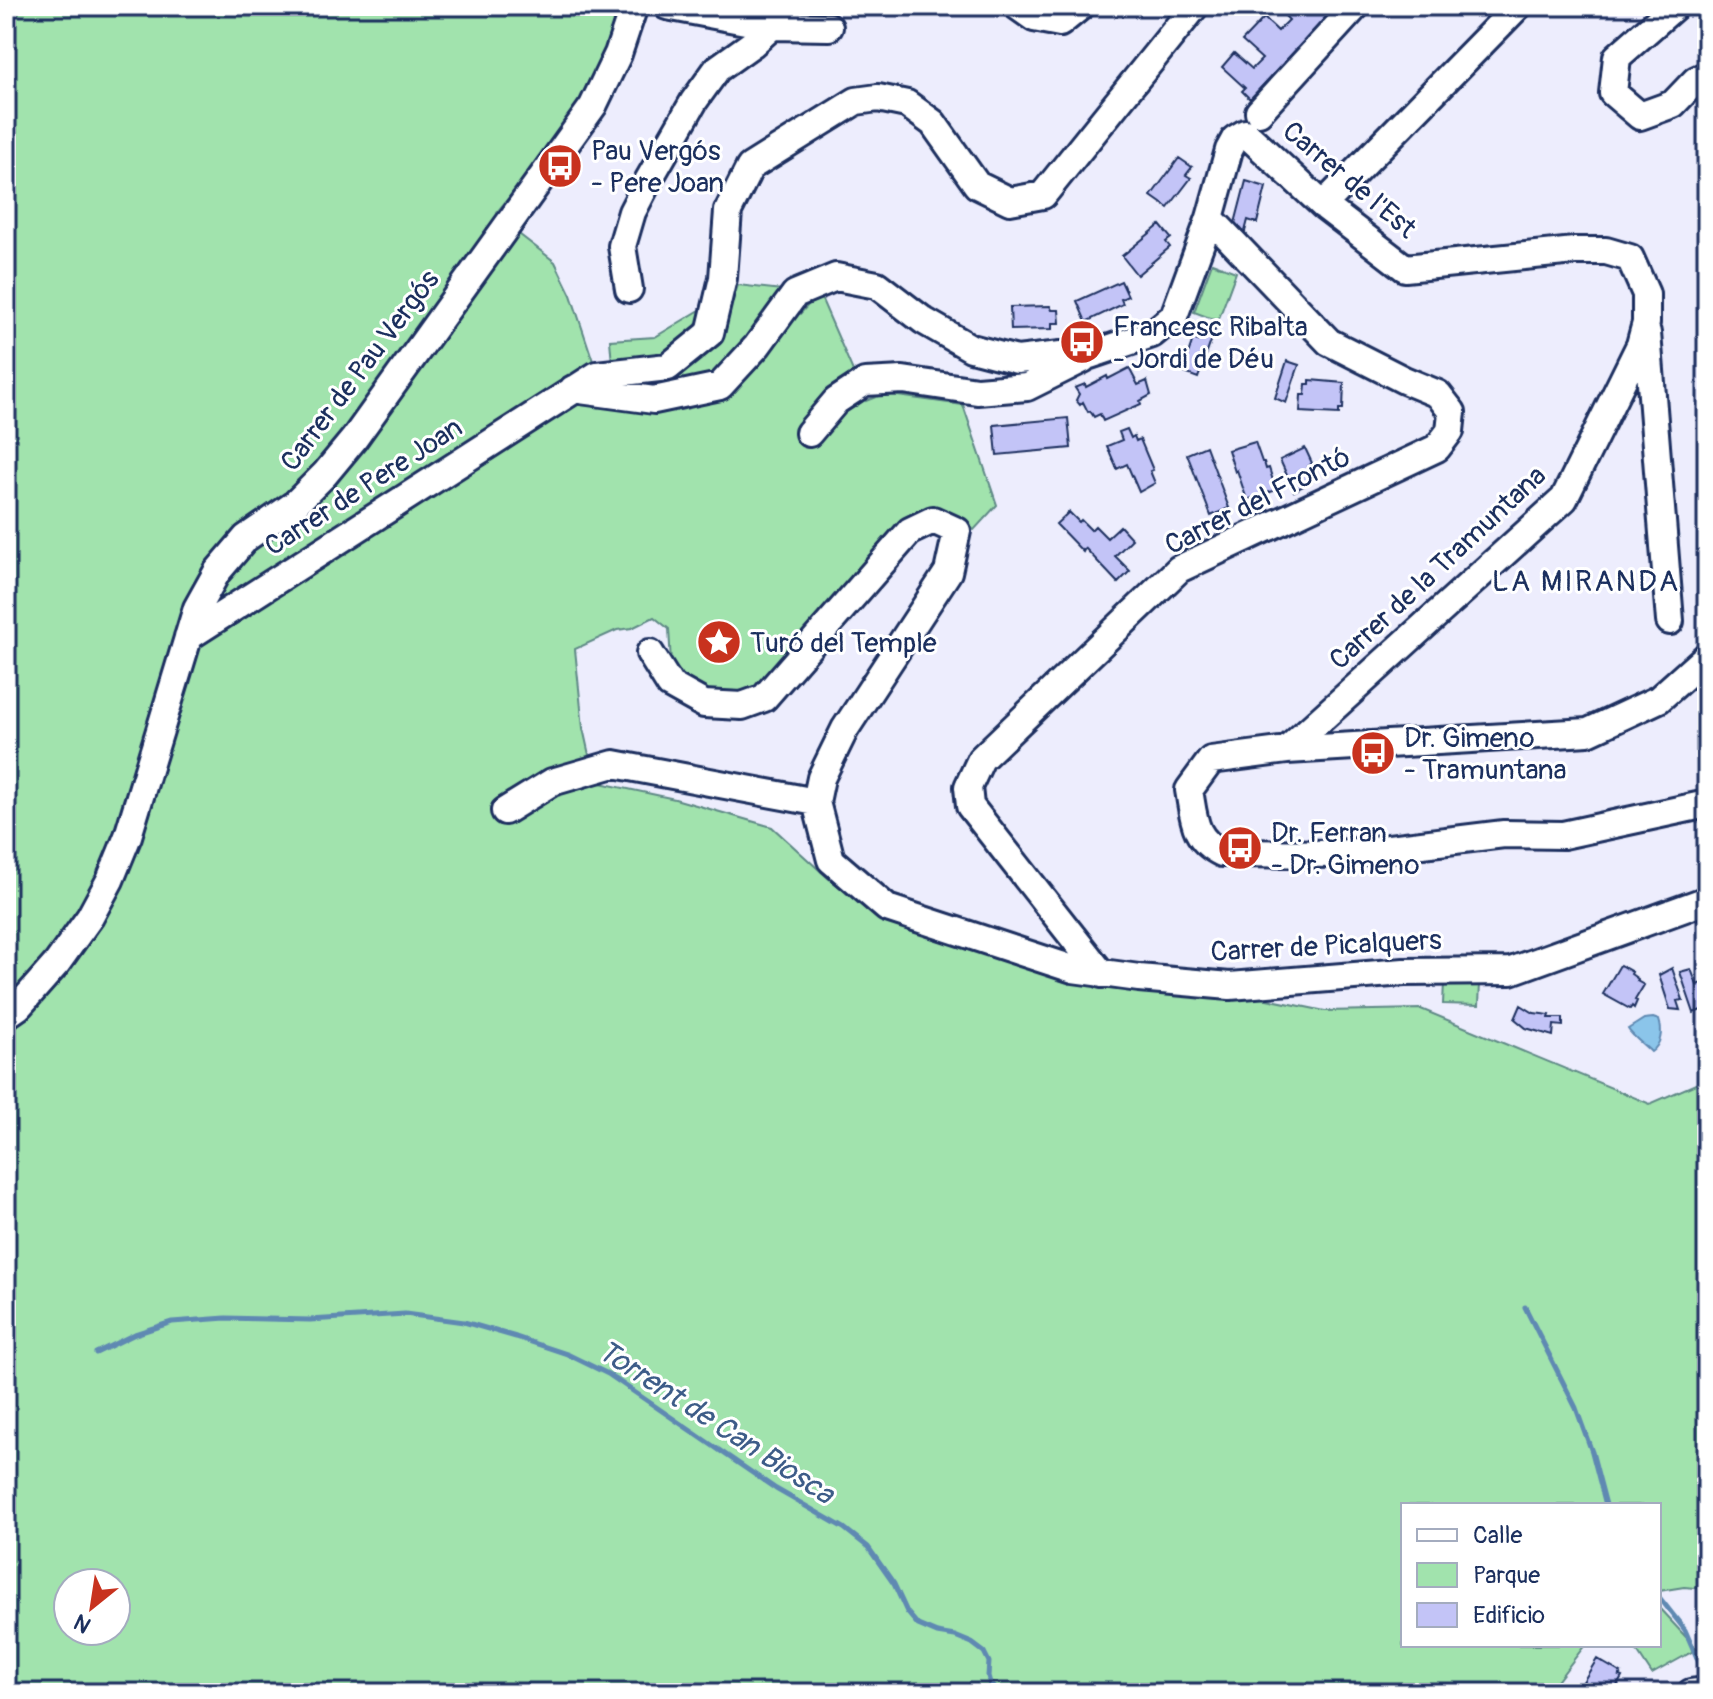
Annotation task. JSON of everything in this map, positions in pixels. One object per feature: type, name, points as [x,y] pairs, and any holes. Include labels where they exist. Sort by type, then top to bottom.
[{"type":"street","name":"Carrer de Pau Vergós","points":[[6,1015],[19,1006],[57,963],[90,917],[110,880],[128,836],[197,608],[217,572],[246,538],[295,504],[354,439],[593,106],[618,54],[634,6]]},
{"type":"street","points":[[667,6],[772,26],[829,27]]},
{"type":"street","points":[[1017,6],[1034,18],[1060,23],[1081,6]]},
{"type":"street","name":"Carrer de Pere Joan","points":[[188,637],[597,375],[668,367],[710,333],[723,278],[728,211],[750,167],[856,101],[878,98],[907,104],[933,123],[977,185],[1010,201],[1043,195],[1195,6]]},
{"type":"street","points":[[809,433],[836,401],[865,382],[903,380],[977,391],[1027,387],[1090,355],[1152,334],[1174,316],[1235,139],[1356,6]]},
{"type":"street","points":[[1323,205],[1518,6]]},
{"type":"street","points":[[1675,6],[1617,57],[1613,93],[1640,116],[1673,104],[1703,78]]},
{"type":"street","points":[[629,289],[622,246],[632,212],[648,181],[694,101],[717,69],[772,26]]},
{"type":"street","name":"Carrer de l'Est","points":[[1252,123],[1323,205],[1405,268],[1575,251],[1606,251]]},
{"type":"street","name":"Carrer del Frontó","points":[[1102,974],[970,806],[968,787],[981,759],[1179,569],[1437,448],[1450,431],[1452,412],[1438,394],[1329,342],[1210,218]]},
{"type":"street","name":"Carrer de la Tramuntana","points":[[1287,750],[1564,499],[1640,345],[1646,323],[1646,294],[1630,258],[1606,251]]},
{"type":"street","points":[[573,389],[654,400],[720,386],[757,346],[795,294],[836,277],[877,285],[924,321],[971,348],[1017,360],[1090,355]]},
{"type":"street","points":[[1646,323],[1670,621]]},
{"type":"street","points":[[505,811],[552,782],[614,764],[816,802],[821,778],[845,729],[948,572],[957,531],[933,520],[910,531],[764,698],[742,706],[704,704],[670,685],[650,653]]},
{"type":"street","points":[[1707,656],[1659,699],[1588,732],[1287,750],[1211,760],[1189,790],[1200,836],[1222,853],[1340,854],[1504,834],[1563,835],[1707,804]]},
{"type":"street","name":"Carrer de Picalquers","points":[[816,802],[831,860],[887,908],[1073,969],[1102,974],[1230,986],[1404,972],[1511,971],[1707,900]]},
{"type":"street","points":[[1691,1693],[1707,1691]]},
{"type":"green space","points":[[6,6],[629,6],[580,110],[497,212],[515,231],[555,262],[571,295],[594,364],[612,364],[610,340],[655,337],[710,304],[731,306],[738,285],[783,290],[771,307],[800,314],[819,293],[866,401],[883,394],[963,405],[997,505],[974,530],[956,516],[923,519],[746,698],[706,697],[671,663],[669,629],[654,617],[575,649],[583,728],[595,782],[675,799],[772,827],[828,878],[874,913],[1033,969],[1107,989],[1242,994],[1325,1011],[1421,1009],[1650,1104],[1707,1079],[1707,1589],[1684,1587],[1661,1591],[1661,1503],[1401,1503],[1401,1647],[1583,1647],[1548,1693],[6,1693]]},
{"type":"green space","points":[[1212,263],[1236,272],[1218,321],[1194,312]]},
{"type":"green space","points":[[1444,982],[1480,983],[1479,1005],[1443,1004]]},
{"type":"green space","points":[[1661,1610],[1697,1649],[1652,1674],[1634,1647],[1661,1647]]},
{"type":"water","points":[[1644,1019],[1659,1020],[1661,1034],[1651,1052],[1628,1029]]},
{"type":"building","points":[[1282,6],[1337,6],[1250,99],[1242,91],[1245,88],[1222,67],[1234,53],[1252,69],[1262,59],[1242,41],[1264,18],[1278,31],[1289,20],[1279,10]]},
{"type":"building","points":[[1179,158],[1192,167],[1186,175],[1191,178],[1168,208],[1151,196]]},
{"type":"building","points":[[1246,181],[1266,187],[1257,223],[1248,220],[1242,243],[1233,231]]},
{"type":"building","points":[[1160,225],[1171,238],[1166,242],[1170,247],[1137,275],[1122,256]]},
{"type":"building","points":[[1121,281],[1128,296],[1121,299],[1123,304],[1086,322],[1077,301]]},
{"type":"building","points":[[1050,306],[1052,310],[1059,310],[1060,323],[1052,323],[1052,329],[1011,330],[1010,307]]},
{"type":"building","points":[[1205,323],[1216,327],[1198,378],[1182,372],[1193,339],[1198,341]]},
{"type":"building","points":[[1287,361],[1299,365],[1286,403],[1275,398]]},
{"type":"building","points":[[1129,368],[1138,385],[1147,381],[1151,395],[1140,401],[1141,404],[1103,421],[1100,414],[1094,417],[1083,402],[1080,405],[1076,400],[1079,394],[1075,388],[1085,384],[1086,387],[1107,376],[1108,379]]},
{"type":"building","points":[[1310,380],[1344,383],[1343,409],[1339,409],[1339,414],[1300,412],[1301,395],[1305,395],[1306,384],[1310,384]]},
{"type":"building","points":[[1068,418],[1071,448],[997,455],[994,425]]},
{"type":"building","points":[[1127,429],[1131,438],[1134,436],[1136,441],[1140,439],[1153,470],[1150,471],[1155,483],[1139,492],[1127,464],[1117,469],[1107,446],[1122,440],[1119,432]]},
{"type":"building","points":[[1255,442],[1262,462],[1266,469],[1269,468],[1276,490],[1247,500],[1228,450]]},
{"type":"building","points":[[1206,446],[1229,508],[1211,516],[1187,454]]},
{"type":"building","points":[[1305,448],[1312,463],[1308,467],[1316,479],[1294,491],[1280,460]]},
{"type":"building","points":[[1069,512],[1091,530],[1095,526],[1107,538],[1120,526],[1132,539],[1115,556],[1130,571],[1118,583],[1085,548],[1083,552],[1056,524]]},
{"type":"building","points":[[1620,965],[1644,985],[1634,1008],[1632,1006],[1630,1009],[1603,994]]},
{"type":"building","points":[[1672,968],[1683,1000],[1677,1001],[1680,1010],[1670,1009],[1659,975]]},
{"type":"building","points":[[1691,969],[1697,985],[1707,981],[1707,1011],[1706,1008],[1694,1013],[1680,972]]},
{"type":"building","points":[[1521,1005],[1534,1013],[1550,1015],[1549,1018],[1563,1018],[1563,1026],[1554,1025],[1553,1036],[1526,1028],[1515,1019]]},
{"type":"building","points":[[1597,1659],[1621,1673],[1617,1686],[1622,1689],[1619,1693],[1594,1693],[1581,1685]]},
{"type":"waterway","points":[[1525,1307],[1576,1408],[1605,1503]]},
{"type":"waterway","name":"Torrent de Can Biosca","points":[[96,1353],[135,1334],[172,1322],[226,1318],[310,1320],[405,1314],[464,1322],[567,1354],[608,1374],[776,1489],[844,1528],[868,1547],[918,1625],[955,1636],[984,1652],[989,1662],[990,1683],[1000,1693]]},
{"type":"waterway","points":[[1661,1600],[1685,1630],[1707,1681]]},
{"type":"place","name":"Pau Vergós - Pere Joan","points":[[560,166]]},
{"type":"place","name":"Francesc Ribalta - Jordi de Déu","points":[[1082,342]]},
{"type":"place","name":"Turó del Temple","points":[[719,642]]},
{"type":"place","name":"Dr. Gimeno - Tramuntana","points":[[1373,753]]},
{"type":"place","name":"Dr. Ferran - Dr. Gimeno","points":[[1240,848]]},
{"type":"district","name":"LA MIRANDA","points":[[1586,581]]}]
